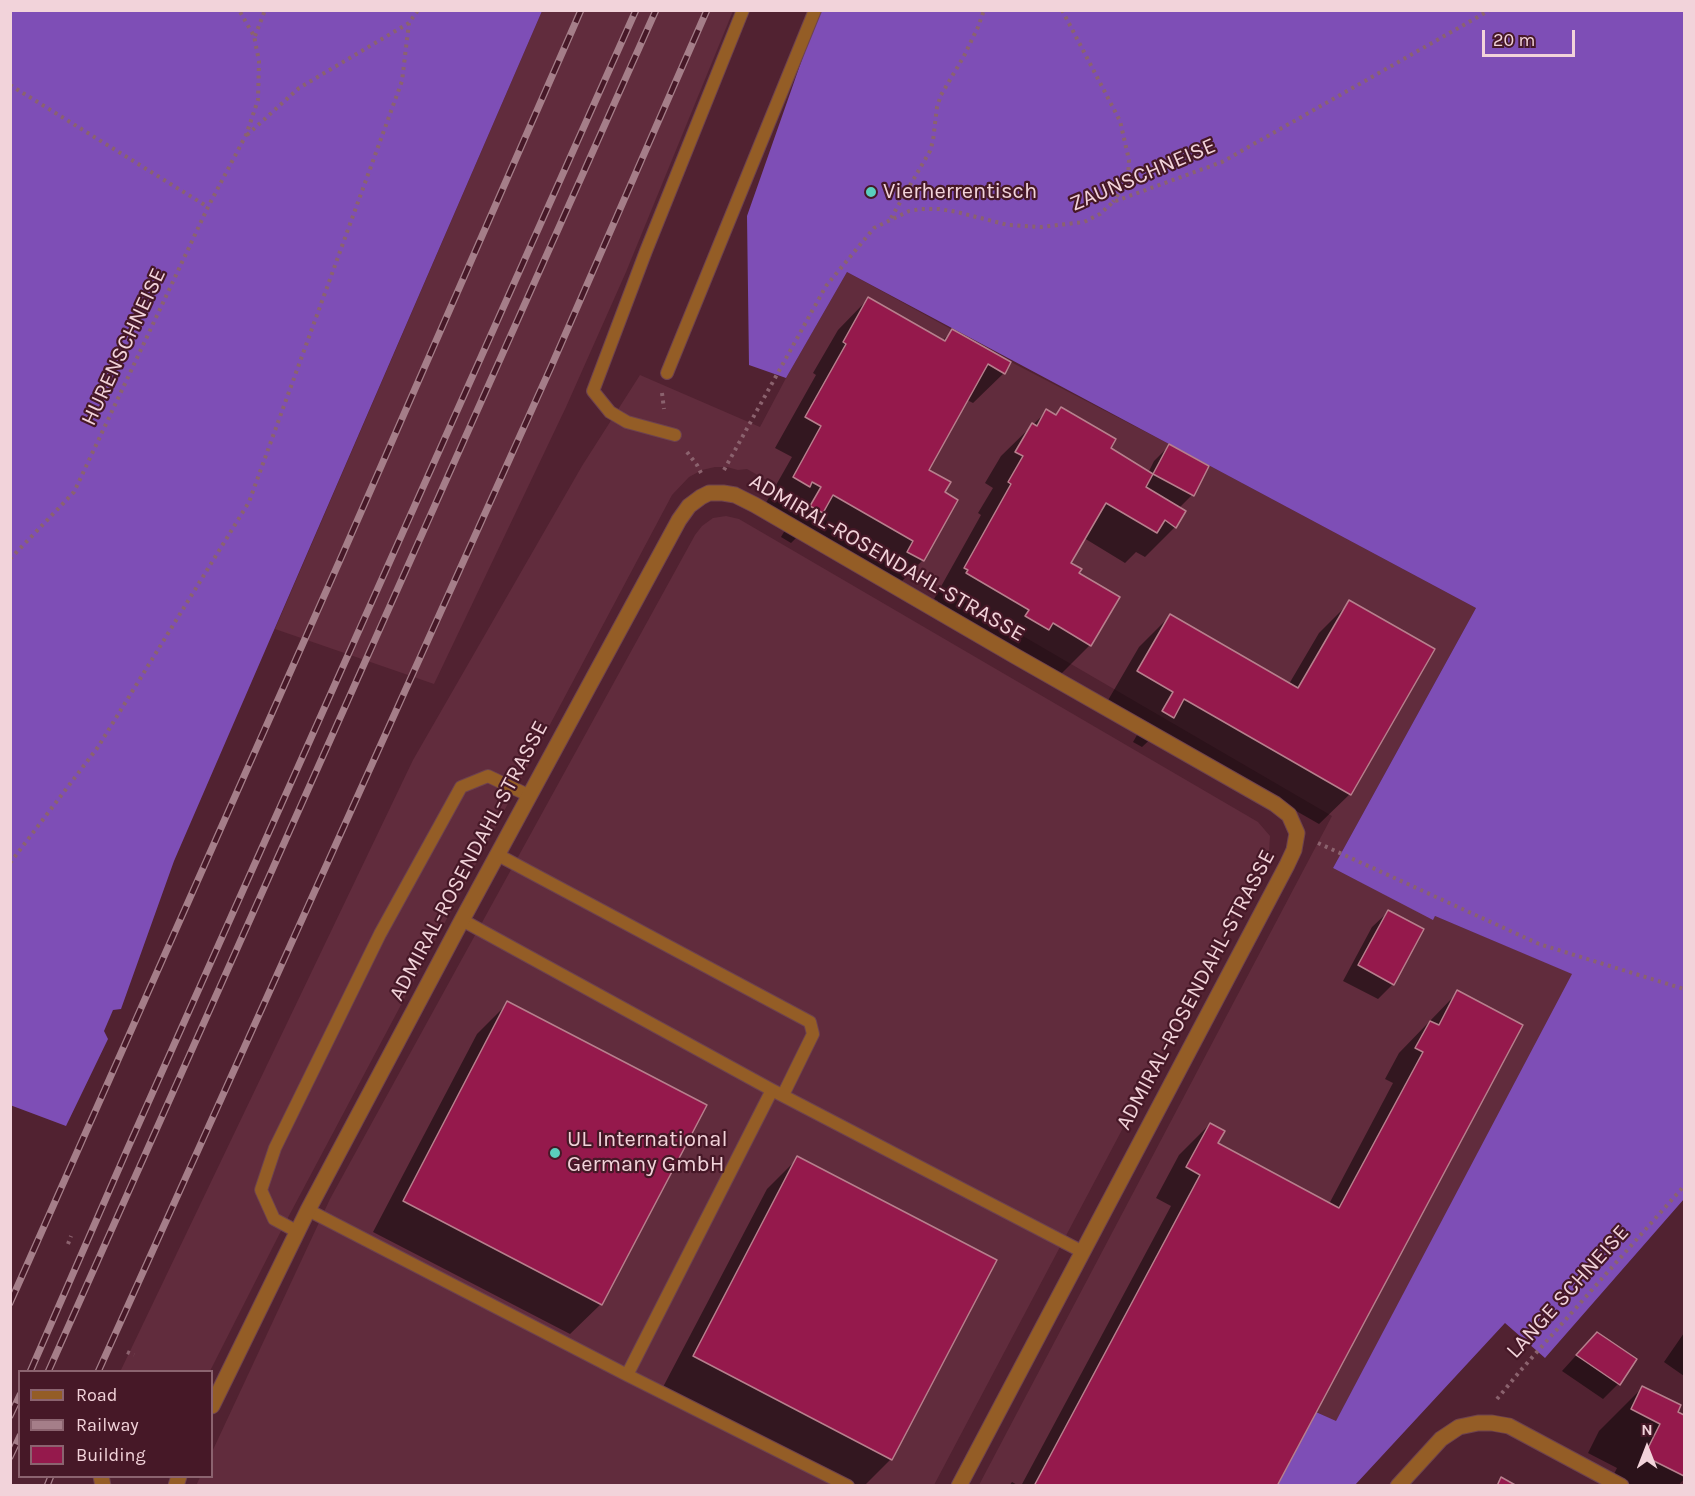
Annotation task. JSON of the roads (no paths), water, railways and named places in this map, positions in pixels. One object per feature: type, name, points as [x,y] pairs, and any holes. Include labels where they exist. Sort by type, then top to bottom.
[{"type":"street","name":"ADMIRAL-ROSENDAHL-STRASSE","points":[[213,1404],[308,1210],[679,520],[689,506],[700,497],[709,493],[723,493],[735,495],[755,505],[1265,798],[1289,815],[1297,833],[1294,850],[1287,866],[959,1485]]},
{"type":"street","points":[[1398,1485],[1441,1439],[1459,1427],[1478,1423],[1509,1426],[1621,1485]]},
{"type":"lane","points":[[675,435],[627,422],[610,412],[593,391],[646,251],[743,10]]},
{"type":"lane","points":[[667,373],[815,10]]},
{"type":"lane","points":[[298,1232],[274,1219],[261,1190],[275,1148],[380,934],[460,787],[488,776],[530,796]]},
{"type":"lane","points":[[498,855],[810,1022],[813,1034],[778,1093],[627,1375]]},
{"type":"lane","points":[[462,920],[778,1093],[1083,1252]]},
{"type":"lane","points":[[308,1210],[627,1375],[848,1485]]},
{"type":"railway","points":[[10,1303],[581,10]]},
{"type":"railway","points":[[31,1370],[636,10]]},
{"type":"railway","points":[[49,1370],[656,10]]},
{"type":"railway","points":[[99,1370],[551,367],[707,10]]},
{"type":"railway","points":[[10,1416],[18,1399]]},
{"type":"railway","points":[[10,1457],[18,1440]]},
{"type":"railway","points":[[47,1486],[50,1478]]},
{"type":"place","name":"Vierherrentisch","points":[[871,192]]},
{"type":"place","name":"UL International Germany GmbH","points":[[555,1153]]}]
